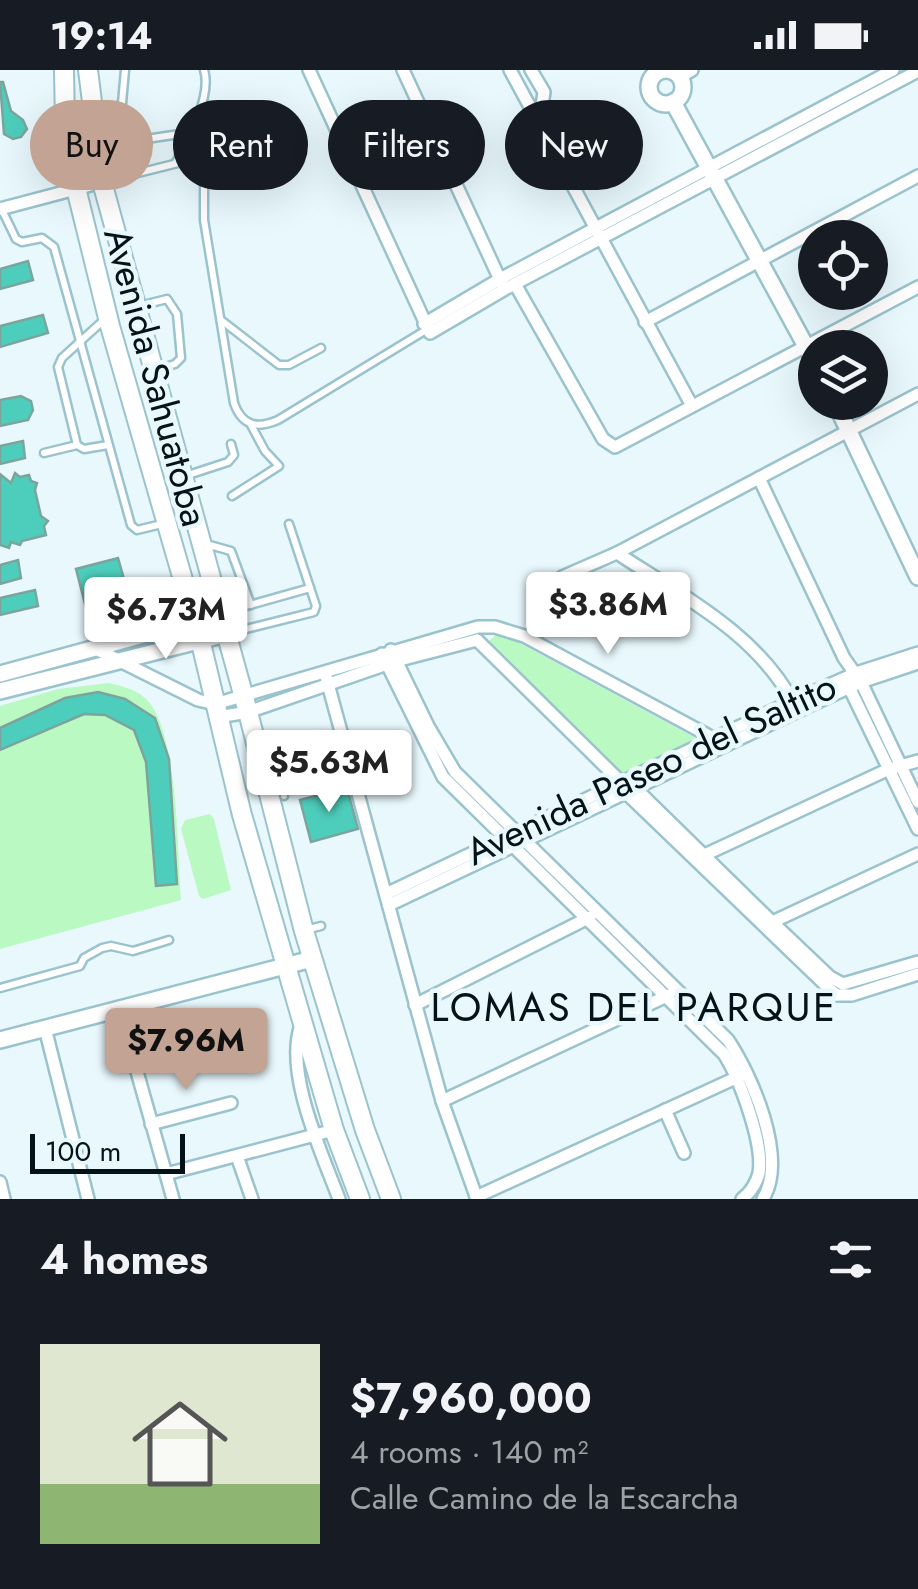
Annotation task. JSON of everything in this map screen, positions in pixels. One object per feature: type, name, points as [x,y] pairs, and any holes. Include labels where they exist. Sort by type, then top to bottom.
[{"type":"main road","name":"Avenida Sahuatoba","points":[[64,70],[65,100]]},
{"type":"main road","name":"Avenida Sahuatoba","points":[[88,70],[92,100]]},
{"type":"main road","name":"Avenida Sahuatoba","points":[[76,190],[197,630],[242,815],[302,1022],[324,1132],[360,1199]]},
{"type":"main road","name":"Avenida Sahuatoba","points":[[104,190],[220,614],[282,816],[312,928],[312,959],[365,1130],[390,1195]]},
{"type":"main road","points":[[275,922],[292,931],[312,928]]},
{"type":"main road","points":[[324,1132],[344,1132],[355,1140],[378,1182],[390,1195]]},
{"type":"street","points":[[310,70],[427,329],[893,70]]},
{"type":"street","points":[[402,70],[507,284],[610,446],[621,446],[798,352]]},
{"type":"street","points":[[510,70],[526,100]]},
{"type":"street","points":[[531,70],[544,92],[543,100]]},
{"type":"street","points":[[711,174],[918,71]]},
{"type":"street","points":[[651,73],[686,73],[681,94],[673,102],[661,102],[651,95],[651,73]]},
{"type":"street","points":[[673,102],[798,331]]},
{"type":"street","points":[[645,322],[918,176]]},
{"type":"street","points":[[1,209],[69,190]]},
{"type":"street","points":[[573,190],[692,406]]},
{"type":"street","points":[[838,330],[918,287]]},
{"type":"street","points":[[562,577],[617,553],[918,394]]},
{"type":"street","points":[[844,420],[918,576]]},
{"type":"street","points":[[759,478],[894,767],[918,830]]},
{"type":"street","points":[[617,553],[707,612],[756,650],[771,666],[795,706]]},
{"type":"street","points":[[0,690],[117,660],[197,630],[220,614]]},
{"type":"street","points":[[96,649],[217,711],[496,627],[524,636],[721,741]]},
{"type":"street","points":[[0,674],[96,649],[197,630],[226,634]]},
{"type":"street","points":[[478,633],[626,786],[839,990],[852,995],[918,974]]},
{"type":"street","name":"Avenida Paseo del Saltito","points":[[388,900],[795,706],[918,653]]},
{"type":"street","points":[[389,657],[450,764],[514,840],[672,993],[728,1040],[772,1149],[772,1178],[763,1199]]},
{"type":"street","name":"Avenida Paseo del Saltito","points":[[853,680],[918,663]]},
{"type":"street","points":[[327,679],[442,1101],[475,1198],[742,1076]]},
{"type":"street","points":[[700,858],[894,767],[918,761]]},
{"type":"street","points":[[894,767],[918,802]]},
{"type":"street","points":[[767,924],[918,854]]},
{"type":"street","points":[[415,1005],[592,916]]},
{"type":"street","points":[[0,1040],[312,959]]},
{"type":"street","points":[[839,990],[918,962]]},
{"type":"street","points":[[442,1101],[672,993]]},
{"type":"street","points":[[119,1008],[173,1199]]},
{"type":"street","points":[[46,1028],[88,1199]]},
{"type":"street","points":[[742,1076],[759,1152],[758,1176],[742,1199]]},
{"type":"street","points":[[151,1124],[231,1103]]},
{"type":"street","points":[[666,1110],[684,1153]]},
{"type":"street","points":[[166,1174],[324,1132],[340,1199]]},
{"type":"street","points":[[236,1156],[252,1199]]},
{"type":"street","points":[[0,1182],[4,1199]]},
{"type":"lane","points":[[125,70],[120,126],[123,138],[173,135]]},
{"type":"lane","points":[[202,100],[207,80],[204,70]]},
{"type":"lane","points":[[205,190],[204,220],[234,403],[238,414],[251,424],[265,451],[279,466],[232,496]]},
{"type":"lane","points":[[1,209],[16,239],[22,242],[42,238],[51,243],[133,528],[165,523]]},
{"type":"lane","points":[[138,306],[167,299],[176,314],[181,358],[155,370]]},
{"type":"lane","points":[[77,445],[58,366],[108,316]]},
{"type":"lane","points":[[220,319],[280,365],[290,365],[321,348]]},
{"type":"lane","points":[[251,424],[266,425],[278,420],[427,329]]},
{"type":"lane","points":[[184,476],[232,460],[231,444]]},
{"type":"lane","points":[[44,454],[77,445],[84,449],[108,445]]},
{"type":"lane","points":[[226,634],[314,612],[316,606],[289,524]]},
{"type":"lane","points":[[202,543],[231,551],[251,605]]},
{"type":"lane","points":[[220,614],[310,588]]},
{"type":"lane","points":[[284,796],[285,780],[350,758]]},
{"type":"lane","points":[[0,988],[80,966],[84,958],[102,948],[133,951],[169,940]]},
{"type":"green space","points":[[499,632],[701,741],[625,778],[486,644]]},
{"type":"green space","points":[[109,683],[145,698],[156,713],[164,736],[174,793],[181,900],[0,949],[0,706],[58,689]]},
{"type":"green space","points":[[210,814],[231,890],[203,899],[181,829],[185,820]]},
{"type":"building","points":[[0,82],[11,111],[27,129],[21,137],[13,139],[4,134]]},
{"type":"building","points":[[28,261],[33,280],[0,289],[0,269]]},
{"type":"building","points":[[43,315],[48,333],[0,347],[0,326]]},
{"type":"building","points":[[21,396],[31,401],[33,410],[28,420],[0,426],[0,400]]},
{"type":"building","points":[[23,441],[25,458],[0,464],[0,446]]},
{"type":"building","points":[[15,473],[20,477],[29,475],[37,483],[41,516],[48,521],[44,526],[46,535],[22,541],[20,545],[11,542],[9,548],[0,545],[0,474],[11,483]]},
{"type":"building","points":[[118,558],[130,600],[159,593],[165,615],[93,635],[76,569]]},
{"type":"building","points":[[18,560],[21,578],[0,584],[0,565]]},
{"type":"building","points":[[35,590],[38,606],[0,615],[0,598]]},
{"type":"building","points":[[98,692],[125,699],[155,718],[169,759],[177,884],[156,886],[146,762],[134,730],[105,715],[84,714],[0,750],[0,728],[65,698]]},
{"type":"building","points":[[347,788],[358,829],[311,842],[300,800]]},
{"type":"district","name":"LOMAS DEL PARQUE","points":[[634,1007]]}]
